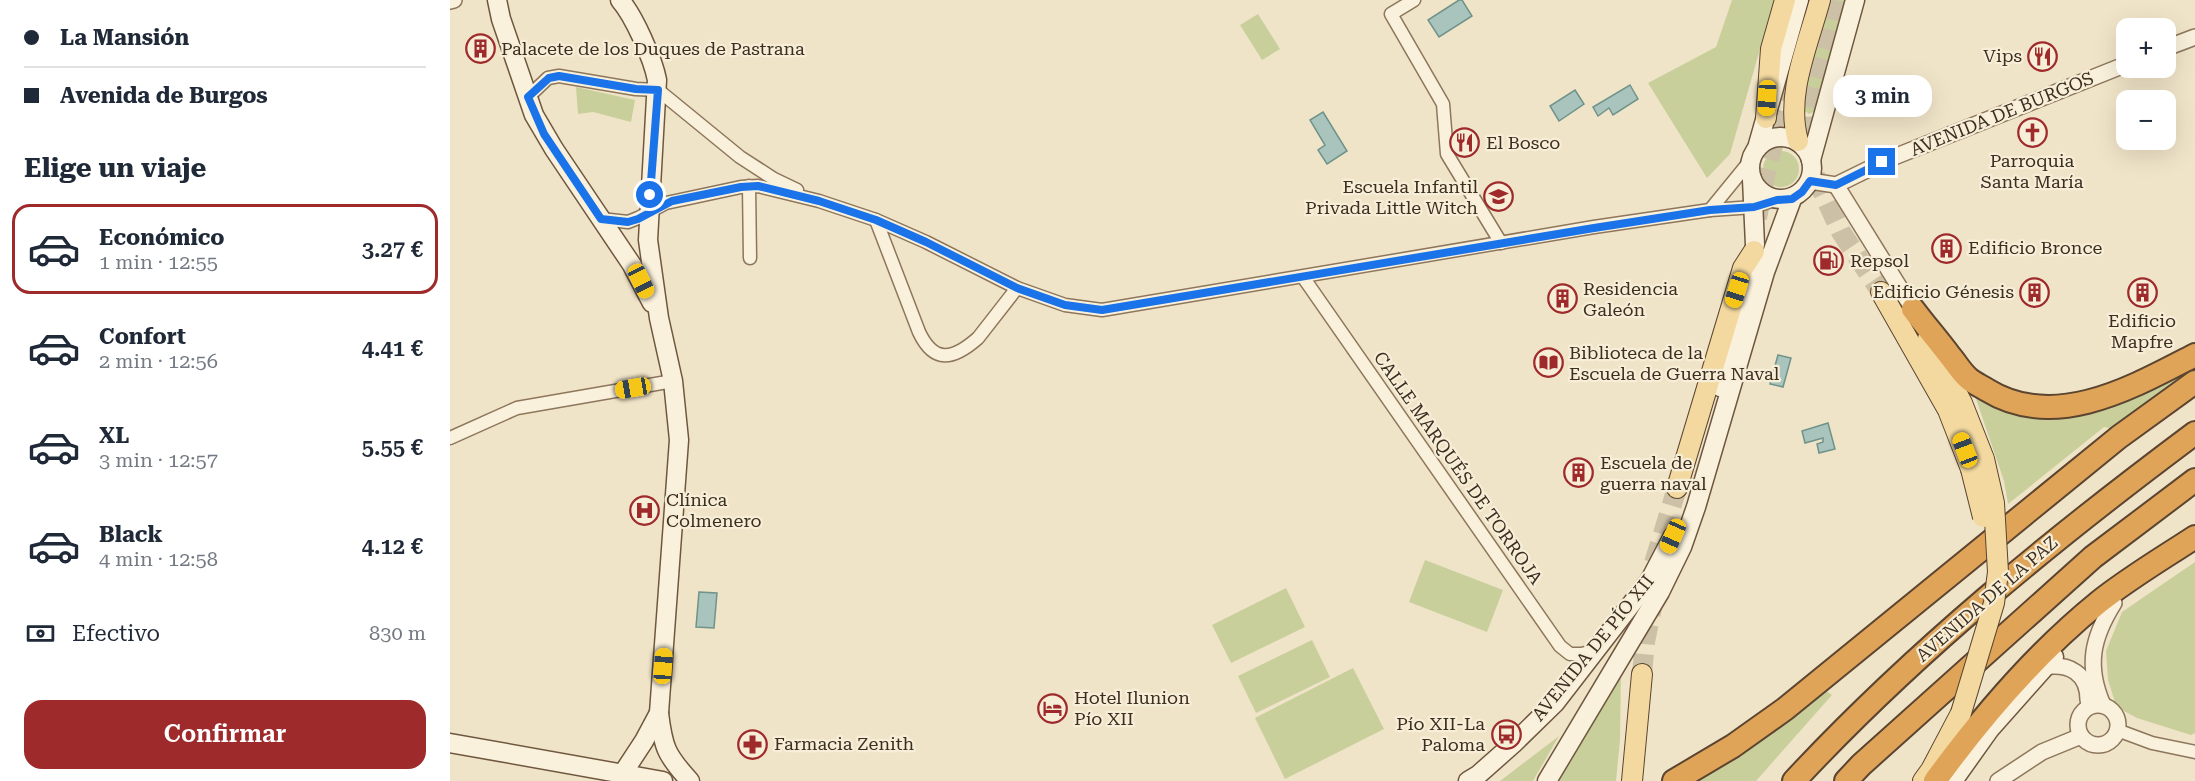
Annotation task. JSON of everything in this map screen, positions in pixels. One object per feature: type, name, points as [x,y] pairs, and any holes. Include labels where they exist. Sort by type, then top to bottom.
[{"type":"highway","points":[[1913,309],[1968,379],[1996,396],[2029,406],[2080,404],[2129,388],[2195,355]]},
{"type":"highway","points":[[1675,781],[1733,746],[1779,714],[2119,436],[2195,382]]},
{"type":"highway","name":"AVENIDA DE LA PAZ","points":[[1794,781],[1834,738],[1957,623],[2070,528],[2195,433]]},
{"type":"highway","points":[[1846,781],[2093,557],[2195,480]]},
{"type":"highway","points":[[1935,781],[1983,719],[2047,648],[2102,600],[2195,537]]},
{"type":"highway","points":[[2173,563],[2195,545]]},
{"type":"main road","points":[[498,0],[501,19],[528,97],[544,134],[632,265],[659,318]]},
{"type":"main road","points":[[620,0],[630,13],[656,72],[658,90],[648,240],[659,318],[673,381],[679,440],[659,713],[663,744],[677,767],[690,781]]},
{"type":"main road","points":[[1766,118],[1771,48],[1785,0]]},
{"type":"main road","points":[[1799,0],[1754,154],[1752,179],[1757,189],[1766,196],[1784,199],[1802,192],[1810,181],[1811,160],[1855,0]]},
{"type":"main road","points":[[1798,141],[1794,116],[1796,85],[1820,0]]},
{"type":"main road","points":[[1754,154],[1765,141],[1775,137],[1785,137],[1798,141],[1808,152],[1811,160]]},
{"type":"main road","name":"AVENIDA DE PÍO XII","points":[[1468,781],[1513,744],[1555,703],[1650,580],[1666,551],[1687,504],[1753,270],[1752,179]]},
{"type":"main road","name":"AVENIDA DE PÍO XII","points":[[1547,781],[1660,592],[1682,547],[1696,507],[1765,272],[1784,199]]},
{"type":"main road","points":[[1677,488],[1743,268],[1754,248]]},
{"type":"main road","points":[[1881,292],[1977,464]]},
{"type":"main road","points":[[1913,309],[1962,403],[1977,464],[1987,559],[1985,630],[1977,664],[1961,713],[1931,771],[1923,781]]},
{"type":"main road","points":[[1953,781],[1990,729],[2044,667],[2090,622],[2173,563]]},
{"type":"main road","points":[[1632,781],[1636,743],[1638,674]]},
{"type":"main road","points":[[625,777],[659,713]]},
{"type":"main road","points":[[645,741],[663,744]]},
{"type":"main road","points":[[450,743],[625,777],[663,781]]},
{"type":"street","points":[[1414,0],[1391,14],[1443,104],[1448,154],[1501,243]]},
{"type":"street","points":[[2176,44],[2195,37]]},
{"type":"street","name":"AVENIDA DE BURGOS","points":[[1836,185],[1889,159],[2116,68]]},
{"type":"street","points":[[528,97],[549,78],[559,76],[636,89],[658,90],[740,157],[774,179],[819,201]]},
{"type":"street","points":[[1710,210],[1754,154]]},
{"type":"street","points":[[1810,181],[1836,185],[1913,309]]},
{"type":"street","points":[[749,186],[750,258]]},
{"type":"street","points":[[601,219],[628,222],[672,201],[749,186],[770,188],[876,220],[926,242],[1017,288],[1065,305],[1102,310],[1501,243],[1710,210],[1754,207],[1784,199]]},
{"type":"street","points":[[876,220],[919,332],[925,344],[934,353],[944,356],[960,352],[970,345],[1017,288]]},
{"type":"street","name":"CALLE MARQUÉS DE TORROJA","points":[[1303,277],[1560,646],[1570,654],[1582,654],[1597,649]]},
{"type":"street","points":[[450,438],[517,408],[673,381]]},
{"type":"street","points":[[2173,563],[2195,550]]},
{"type":"street","points":[[2103,705],[2097,692],[2093,673],[2093,654],[2095,640],[2102,622],[2114,603]]},
{"type":"street","points":[[2044,667],[2056,665],[2078,672],[2088,691],[2088,707]]},
{"type":"street","points":[[2103,705],[2109,708],[2117,718],[2117,730],[2111,740],[2100,745],[2089,743],[2081,736],[2078,723],[2083,711],[2088,707],[2103,705]]},
{"type":"street","points":[[2117,730],[2152,743],[2195,752]]},
{"type":"street","points":[[1998,781],[2042,752],[2081,736]]},
{"type":"green space","points":[[1732,0],[1774,0],[1730,154],[1707,178],[1648,83],[1716,47]]},
{"type":"green space","points":[[1826,0],[1845,0],[1814,112],[1809,114],[1803,110],[1802,81]]},
{"type":"green space","points":[[1258,14],[1280,49],[1262,60],[1240,25]]},
{"type":"green space","points":[[576,87],[635,100],[631,122],[593,112],[578,114]]},
{"type":"green space","points":[[1781,151],[1794,156],[1799,169],[1794,182],[1781,187],[1768,182],[1763,169],[1768,156]]},
{"type":"green space","points":[[2195,363],[2195,371],[2113,429],[2104,427],[2008,504],[2004,481],[1975,396],[2001,406],[2029,412]]},
{"type":"green space","points":[[1425,560],[1503,590],[1487,632],[1409,602]]},
{"type":"green space","points":[[2195,562],[2195,733],[2191,735],[2137,718],[2124,711],[2115,702],[2108,680],[2106,651],[2122,612]]},
{"type":"green space","points":[[1286,588],[1305,627],[1231,663],[1212,625]]},
{"type":"green space","points":[[1312,640],[1330,677],[1256,713],[1238,676]]},
{"type":"green space","points":[[1353,668],[1384,729],[1285,779],[1255,718]]},
{"type":"green space","points":[[1621,671],[1620,740],[1616,781],[1555,781]]},
{"type":"green space","points":[[1825,690],[1832,695],[1756,781],[1694,781]]},
{"type":"green space","points":[[1559,736],[1533,781],[1500,781]]},
{"type":"water","points":[[1462,0],[1472,16],[1439,37],[1428,20]]},
{"type":"water","points":[[1630,85],[1638,99],[1613,115],[1609,108],[1598,116],[1593,107]]},
{"type":"water","points":[[1575,90],[1584,104],[1559,121],[1550,106]]},
{"type":"water","points":[[1323,112],[1347,151],[1327,164],[1318,150],[1325,145],[1310,120]]},
{"type":"water","points":[[1778,355],[1791,358],[1783,387],[1770,384]]},
{"type":"water","points":[[1828,423],[1835,449],[1819,453],[1817,444],[1823,442],[1823,438],[1805,443],[1802,431]]},
{"type":"water","points":[[699,592],[717,593],[714,628],[696,627]]},
{"type":"tunnel","points":[[1835,0],[1808,108],[1812,169],[1841,232],[1881,292]]},
{"type":"tunnel","points":[[1757,218],[1766,172],[1791,78]]},
{"type":"tunnel","points":[[1654,563],[1677,488]]},
{"type":"tunnel","points":[[1642,674],[1645,642],[1652,608]]},
{"type":"place","name":"Palacete de los Duques de Pastrana","points":[[480,49]]},
{"type":"place","name":"Vips","points":[[2043,56]]},
{"type":"place","name":"Parroquia Santa María","points":[[2032,132]]},
{"type":"place","name":"El Bosco","points":[[1465,143]]},
{"type":"place","name":"Escuela Infantil Privada Little Witch","points":[[1499,197]]},
{"type":"place","name":"Edificio Bronce","points":[[1947,248]]},
{"type":"place","name":"Repsol","points":[[1829,261]]},
{"type":"place","name":"Edificio Génesis","points":[[2035,292]]},
{"type":"place","name":"Edificio Mapfre","points":[[2142,292]]},
{"type":"place","name":"Residencia Galeón","points":[[1562,299]]},
{"type":"place","name":"Biblioteca de la Escuela de Guerra Naval","points":[[1548,363]]},
{"type":"place","name":"Escuela de guerra naval","points":[[1579,473]]},
{"type":"place","name":"Clínica Colmenero","points":[[645,510]]},
{"type":"place","name":"Hotel Ilunion Pío XII","points":[[1053,708]]},
{"type":"place","name":"Pío XII-La Paloma","points":[[1506,734]]},
{"type":"place","name":"Farmacia Zenith","points":[[753,744]]},
{"type":"route","points":[[650,195],[658,90],[636,89],[554,76],[528,97],[544,134],[601,219],[628,222],[672,201],[741,187],[770,188],[876,220],[926,242],[1017,288],[1065,305],[1102,310],[1594,228],[1710,210],[1754,207],[1777,200],[1792,199],[1802,192],[1810,181],[1836,185],[1882,162]]}]
